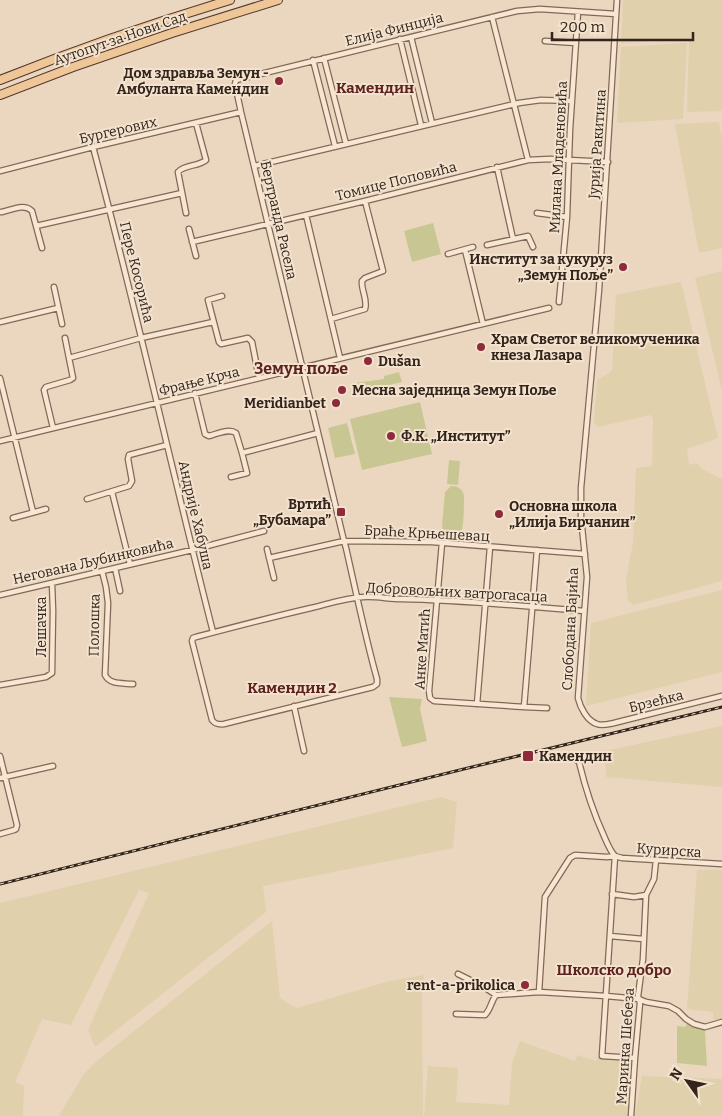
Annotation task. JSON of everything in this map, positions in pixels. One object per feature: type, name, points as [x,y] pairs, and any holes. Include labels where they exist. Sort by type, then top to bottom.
[{"type":"main road","name":"Аутопут за Нови Сад","points":[[0,80],[120,36],[230,0]]},
{"type":"main road","name":"Аутопут за Нови Сад","points":[[0,95],[172,33],[278,0]]},
{"type":"street","name":"Јурија Ракитина","points":[[599,290],[617,0]]},
{"type":"street","name":"Елија Финција","points":[[237,78],[517,11],[616,14]]},
{"type":"street","name":"Милана Младеновића","points":[[559,302],[567,216],[578,12]]},
{"type":"street","points":[[492,17],[528,160]]},
{"type":"street","points":[[411,37],[432,123]]},
{"type":"street","points":[[400,40],[421,125]]},
{"type":"street","points":[[545,41],[576,43]]},
{"type":"street","points":[[324,58],[346,144]]},
{"type":"street","points":[[313,60],[335,146]]},
{"type":"street","name":"Бертранда Расела","points":[[237,78],[235,84],[241,112],[377,679],[377,684],[373,687],[294,706]]},
{"type":"street","points":[[254,166],[513,104],[536,100],[572,101]]},
{"type":"street","name":"Бургерових","points":[[0,171],[241,112]]},
{"type":"street","points":[[186,213],[177,174],[181,169],[203,163],[206,160],[196,123]]},
{"type":"street","name":"Пере Косорића","points":[[94,147],[157,403]]},
{"type":"street","name":"Томице Поповића","points":[[192,242],[528,160],[608,162]]},
{"type":"street","points":[[497,167],[513,239]]},
{"type":"street","points":[[36,226],[182,193]]},
{"type":"street","points":[[331,319],[366,309],[362,281],[383,271],[365,201]]},
{"type":"street","points":[[0,212],[26,207],[30,208],[42,248]]},
{"type":"street","points":[[537,213],[567,216]]},
{"type":"street","name":"Бертранда Расела","points":[[306,215],[340,358]]},
{"type":"street","points":[[189,229],[196,256]]},
{"type":"street","points":[[487,244],[528,236],[533,247]]},
{"type":"street","points":[[448,254],[474,247]]},
{"type":"street","points":[[465,250],[483,324]]},
{"type":"street","points":[[54,287],[62,324]]},
{"type":"street","name":"Слободана Бајића","points":[[595,723],[585,714],[578,698],[587,577],[581,517],[582,488],[599,290]]},
{"type":"street","points":[[222,296],[208,300],[219,342],[221,344],[248,338],[251,340],[259,378]]},
{"type":"street","points":[[0,322],[58,308]]},
{"type":"street","name":"Фрање Крча","points":[[0,441],[549,308]]},
{"type":"street","points":[[69,358],[141,338],[213,322]]},
{"type":"street","points":[[52,428],[44,390],[46,386],[73,378],[65,338]]},
{"type":"street","points":[[0,378],[33,512]]},
{"type":"street","points":[[195,393],[205,434],[209,436],[230,431],[236,433],[247,473],[231,478]]},
{"type":"street","name":"Андрије Хабуша","points":[[157,403],[213,632]]},
{"type":"street","points":[[242,452],[318,433]]},
{"type":"street","points":[[87,499],[127,487],[132,483],[129,455],[167,445]]},
{"type":"street","points":[[112,492],[130,564]]},
{"type":"street","points":[[13,518],[46,509]]},
{"type":"street","name":"Негована Љубинковића","points":[[0,595],[192,550],[264,531]]},
{"type":"street","name":"Браће Крњешевац","points":[[269,558],[344,541],[442,543],[585,554]]},
{"type":"street","name":"Анке Матић","points":[[442,543],[429,691],[430,698],[434,701],[477,704]]},
{"type":"street","points":[[490,546],[477,704],[546,708]]},
{"type":"street","points":[[267,549],[274,578]]},
{"type":"street","points":[[524,707],[537,550]]},
{"type":"street","points":[[114,568],[120,591]]},
{"type":"street","name":"Полошка","points":[[102,571],[108,603],[105,672],[107,679],[111,682],[133,684]]},
{"type":"street","name":"Лешачка","points":[[0,685],[48,676],[52,671],[52,583]]},
{"type":"street","name":"Добровољних ватрогасаца","points":[[294,706],[220,724],[214,723],[192,641],[193,638],[290,613],[367,597],[485,603],[584,611]]},
{"type":"street","name":"Брзећка","points":[[595,723],[600,725],[614,724],[722,696]]},
{"type":"street","points":[[294,706],[304,751]]},
{"type":"street","points":[[0,756],[3,777],[17,828],[0,834]]},
{"type":"street","points":[[576,759],[579,762],[597,820],[615,856],[602,1056],[635,1058]]},
{"type":"street","points":[[3,777],[53,766]]},
{"type":"street","name":"Курирска","points":[[538,992],[545,894],[567,860],[572,856],[615,856],[722,864]]},
{"type":"street","name":"Маринка Шебеза","points":[[631,1116],[646,895],[654,878],[656,860]]},
{"type":"street","points":[[612,894],[634,897],[646,895]]},
{"type":"street","points":[[610,936],[643,939]]},
{"type":"street","points":[[458,974],[496,995],[538,992],[639,999],[669,1006],[690,1022],[705,1027],[722,1022]]},
{"type":"street","points":[[456,1014],[485,1015],[496,995]]},
{"type":"shaded area","points":[[623,0],[722,0],[722,111],[687,112],[689,39],[621,43]]},
{"type":"shaded area","points":[[687,43],[683,119],[617,123],[621,47]]},
{"type":"shaded area","points":[[719,122],[722,138],[722,248],[699,253],[675,124]]},
{"type":"shaded area","points":[[433,223],[441,254],[412,262],[404,231]]},
{"type":"shaded area","points":[[722,271],[722,391],[695,278]]},
{"type":"shaded area","points":[[681,282],[718,438],[687,449],[689,465],[697,463],[704,470],[722,479],[722,581],[633,605],[628,601],[626,579],[633,543],[636,468],[652,466],[653,419],[651,415],[598,427],[594,423],[597,380],[612,371],[616,295]]},
{"type":"shaded area","points":[[399,372],[402,382],[359,392],[356,383],[384,379],[384,376]]},
{"type":"shaded area","name":"Ф.К. „Институт”","points":[[420,402],[432,454],[362,470],[350,419]]},
{"type":"shaded area","points":[[347,423],[355,454],[335,458],[328,428]]},
{"type":"shaded area","points":[[449,460],[460,461],[458,485],[447,484]]},
{"type":"shaded area","points":[[451,486],[460,488],[464,496],[462,529],[453,536],[446,533],[442,526],[445,492]]},
{"type":"shaded area","points":[[722,590],[722,672],[586,706],[591,623]]},
{"type":"shaded area","points":[[389,697],[422,699],[420,709],[427,741],[402,747]]},
{"type":"shaded area","points":[[722,726],[722,787],[606,777],[605,751]]},
{"type":"shaded area","points":[[441,797],[457,802],[453,848],[263,886],[266,912],[95,1047],[88,1030],[149,893],[139,890],[71,1025],[42,1019],[15,1082],[24,1086],[23,1116],[0,1116],[0,903]]},
{"type":"shaded area","points":[[697,870],[722,870],[722,1020],[713,1019],[713,1012],[687,1009]]},
{"type":"shaded area","points":[[272,921],[280,998],[297,1008],[386,982],[424,975],[422,986],[423,1116],[59,1116],[83,1075],[99,1059]]},
{"type":"shaded area","points":[[687,1023],[705,1031],[707,1066],[677,1063],[677,1026],[685,1027]]},
{"type":"shaded area","points":[[520,1041],[575,1061],[577,1055],[596,1061],[599,1056],[632,1059],[628,1116],[424,1116],[428,1066],[458,1068],[456,1102],[509,1105],[512,1063]]},
{"type":"shaded area","points":[[642,1076],[722,1079],[722,1116],[635,1116]]},
{"type":"railway","points":[[0,884],[722,707]]},
{"type":"place","name":"Дом здравља Земун - Амбуланта Камендин","points":[[279,81]]},
{"type":"place","name":"Институт за кукуруз „Земун Поље”","points":[[623,267]]},
{"type":"place","name":"Храм Светог великомученика кнеза Лазара","points":[[481,347]]},
{"type":"place","name":"Dušan","points":[[368,361]]},
{"type":"place","name":"Месна заједница Земун Поље","points":[[342,390]]},
{"type":"place","name":"Meridianbet","points":[[336,403]]},
{"type":"place","name":"Ф.К. „Институт”","points":[[391,436]]},
{"type":"place","name":"Вртић „Бубамара”","points":[[341,512]]},
{"type":"place","name":"Основна школа „Илија Бирчанин”","points":[[499,514]]},
{"type":"place","name":"Камендин","points":[[528,756]]},
{"type":"place","name":"rent-a-prikolica","points":[[525,985]]},
{"type":"district","name":"Камендин","points":[[375,88]]},
{"type":"district","name":"Земун поље","points":[[301,368]]},
{"type":"district","name":"Камендин 2","points":[[292,688]]},
{"type":"district","name":"Школско добро","points":[[614,970]]}]
